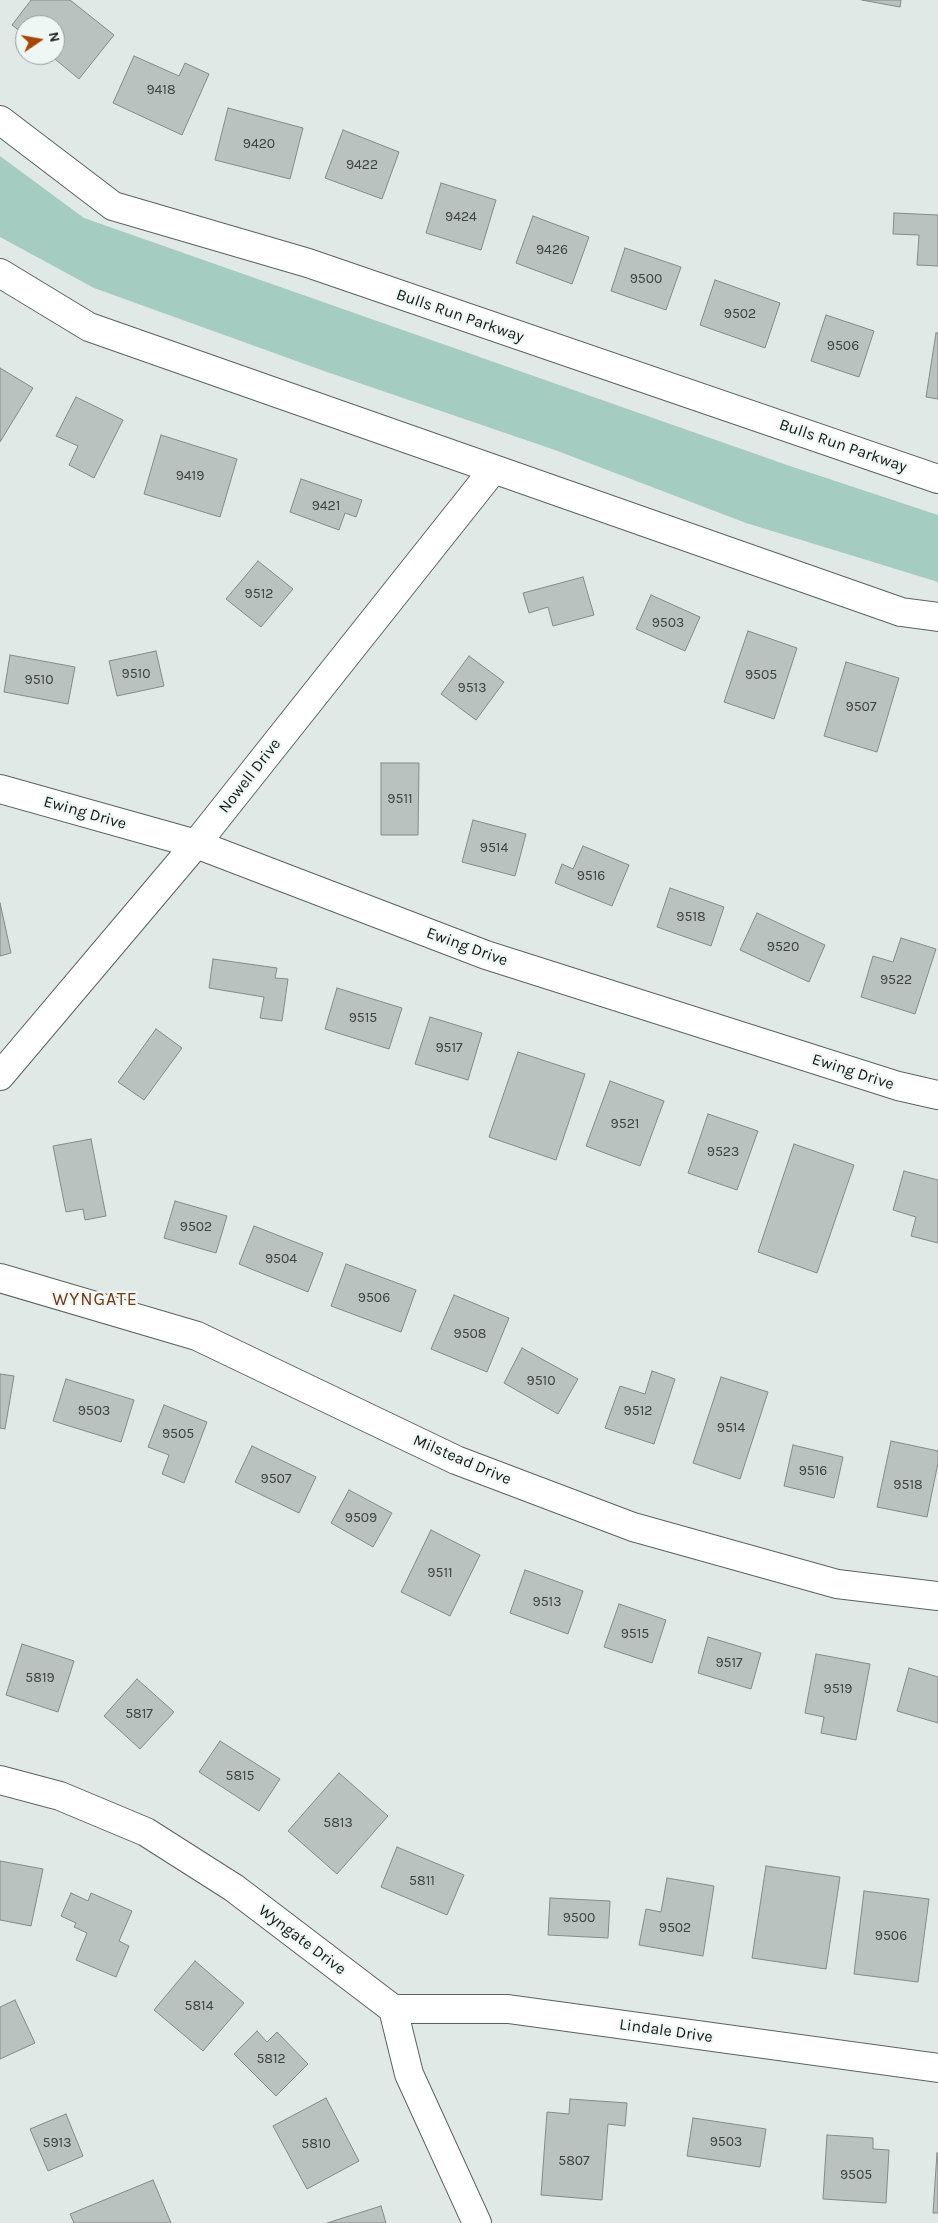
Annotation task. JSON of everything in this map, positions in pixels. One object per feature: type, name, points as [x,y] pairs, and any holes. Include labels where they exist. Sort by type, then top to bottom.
[{"type":"street","name":"Bulls Run Parkway","points":[[0,120],[113,206],[308,264],[938,479]]},
{"type":"street","points":[[0,273],[89,327],[901,612],[938,617]]},
{"type":"street","name":"Nowell Drive","points":[[0,1076],[196,844],[493,470]]},
{"type":"street","name":"Ewing Drive","points":[[0,789],[196,844],[486,955],[898,1086],[938,1095]]},
{"type":"street","name":"Milstead Drive","points":[[0,1278],[197,1336],[456,1460],[633,1527],[836,1584],[938,1596]]},
{"type":"street","name":"Wyngate Drive","points":[[0,1780],[60,1796],[146,1832],[234,1888],[393,2009]]},
{"type":"street","points":[[393,2009],[409,2074],[477,2223]]},
{"type":"street","name":"Lindale Drive","points":[[393,2009],[508,2009],[938,2068]]},
{"type":"green space","points":[[0,156],[84,218],[787,465],[938,515],[938,582],[746,523],[555,450],[324,371],[94,288],[0,237]]},
{"type":"building","points":[[31,0],[70,0],[114,35],[79,79],[62,65],[65,65],[65,15],[20,15]]},
{"type":"building","points":[[862,0],[901,0],[900,7]]},
{"type":"building","points":[[134,56],[179,76],[185,63],[209,74],[182,135],[113,103]]},
{"type":"building","points":[[228,108],[303,128],[290,179],[215,160]]},
{"type":"building","points":[[343,130],[399,152],[382,199],[325,178]]},
{"type":"building","points":[[441,183],[496,200],[481,250],[426,233]]},
{"type":"building","points":[[894,213],[938,215],[938,266],[917,265],[919,235],[893,234]]},
{"type":"building","points":[[533,216],[589,237],[572,284],[516,263]]},
{"type":"building","points":[[625,248],[681,267],[666,310],[611,291]]},
{"type":"building","points":[[715,280],[780,303],[765,348],[700,325]]},
{"type":"building","points":[[826,315],[874,331],[859,377],[811,361]]},
{"type":"building","points":[[936,333],[938,333],[938,399],[926,397]]},
{"type":"building","points":[[0,368],[33,388],[0,442]]},
{"type":"building","points":[[76,397],[123,420],[94,478],[69,465],[78,446],[56,436]]},
{"type":"building","points":[[161,435],[237,459],[220,517],[144,494]]},
{"type":"building","points":[[301,479],[362,500],[356,517],[345,513],[339,530],[290,512]]},
{"type":"building","points":[[258,561],[293,589],[261,627],[226,599]]},
{"type":"building","points":[[583,577],[594,615],[553,626],[548,607],[529,613],[523,593]]},
{"type":"building","points":[[651,595],[700,617],[685,651],[636,629]]},
{"type":"building","points":[[748,631],[797,648],[774,719],[724,702]]},
{"type":"building","points":[[156,651],[164,686],[117,696],[109,661]]},
{"type":"building","points":[[10,655],[75,667],[68,704],[4,692]]},
{"type":"building","points":[[469,656],[504,682],[476,720],[441,694]]},
{"type":"building","points":[[846,662],[899,678],[877,752],[824,736]]},
{"type":"building","points":[[381,763],[419,763],[418,835],[381,835]]},
{"type":"building","points":[[473,820],[526,834],[515,876],[462,862]]},
{"type":"building","points":[[583,846],[629,865],[612,906],[555,883],[562,864],[573,869]]},
{"type":"building","points":[[670,888],[724,907],[711,946],[657,927]]},
{"type":"building","points":[[0,903],[11,953],[0,956]]},
{"type":"building","points":[[757,913],[825,945],[809,982],[740,950]]},
{"type":"building","points":[[901,938],[936,949],[915,1014],[861,997],[873,956],[893,962]]},
{"type":"building","points":[[213,959],[277,968],[275,978],[288,979],[282,1021],[260,1018],[264,997],[209,988]]},
{"type":"building","points":[[337,988],[402,1008],[389,1049],[325,1029]]},
{"type":"building","points":[[430,1017],[482,1033],[468,1080],[415,1064]]},
{"type":"building","points":[[156,1029],[182,1048],[144,1100],[118,1082]]},
{"type":"building","points":[[518,1052],[585,1074],[556,1160],[489,1137]]},
{"type":"building","points":[[610,1081],[664,1101],[640,1166],[586,1146]]},
{"type":"building","points":[[708,1114],[758,1131],[737,1190],[688,1173]]},
{"type":"building","points":[[91,1139],[106,1216],[85,1220],[83,1209],[66,1212],[53,1146]]},
{"type":"building","points":[[794,1144],[854,1165],[817,1273],[758,1252]]},
{"type":"building","points":[[904,1171],[938,1180],[938,1243],[911,1236],[916,1217],[893,1210]]},
{"type":"building","points":[[175,1201],[227,1216],[216,1253],[164,1238]]},
{"type":"building","points":[[254,1226],[323,1253],[308,1292],[239,1264]]},
{"type":"building","points":[[346,1264],[416,1290],[401,1332],[331,1306]]},
{"type":"building","points":[[454,1295],[509,1318],[487,1372],[431,1349]]},
{"type":"building","points":[[522,1348],[578,1379],[558,1414],[504,1383]]},
{"type":"building","points":[[652,1371],[675,1379],[654,1444],[605,1428],[620,1386],[645,1394]]},
{"type":"building","points":[[0,1374],[14,1376],[5,1429],[0,1428]]},
{"type":"building","points":[[721,1377],[768,1392],[740,1479],[693,1463]]},
{"type":"building","points":[[66,1379],[134,1400],[121,1442],[53,1421]]},
{"type":"building","points":[[164,1405],[207,1422],[184,1483],[162,1474],[169,1455],[148,1447]]},
{"type":"building","points":[[891,1441],[938,1451],[938,1463],[927,1517],[877,1507]]},
{"type":"building","points":[[793,1445],[843,1457],[834,1498],[784,1486]]},
{"type":"building","points":[[252,1446],[316,1477],[299,1513],[235,1482]]},
{"type":"building","points":[[349,1490],[392,1513],[373,1547],[331,1523]]},
{"type":"building","points":[[431,1530],[480,1555],[450,1616],[401,1592]]},
{"type":"building","points":[[525,1570],[583,1591],[568,1634],[510,1613]]},
{"type":"building","points":[[619,1604],[666,1620],[652,1663],[604,1647]]},
{"type":"building","points":[[708,1637],[761,1653],[751,1689],[698,1673]]},
{"type":"building","points":[[22,1644],[74,1661],[58,1712],[6,1695]]},
{"type":"building","points":[[816,1654],[870,1664],[856,1740],[821,1733],[824,1717],[805,1713]]},
{"type":"building","points":[[909,1668],[938,1677],[938,1723],[897,1711]]},
{"type":"building","points":[[137,1679],[174,1712],[140,1749],[104,1716]]},
{"type":"building","points":[[220,1741],[280,1779],[259,1811],[199,1772]]},
{"type":"building","points":[[339,1773],[388,1816],[337,1874],[288,1831]]},
{"type":"building","points":[[397,1847],[464,1875],[447,1915],[381,1887]]},
{"type":"building","points":[[0,1861],[43,1869],[31,1926],[0,1920]]},
{"type":"building","points":[[766,1866],[840,1877],[826,1969],[752,1958]]},
{"type":"building","points":[[667,1878],[714,1886],[703,1956],[639,1945],[646,1909],[661,1912]]},
{"type":"building","points":[[864,1891],[929,1899],[918,1982],[854,1974]]},
{"type":"building","points":[[71,1893],[88,1901],[91,1893],[132,1911],[119,1941],[129,1946],[116,1977],[76,1960],[87,1933],[74,1927],[76,1923],[61,1916]]},
{"type":"building","points":[[550,1898],[610,1901],[608,1938],[548,1935]]},
{"type":"building","points":[[195,1961],[244,2003],[203,2051],[154,2010]]},
{"type":"building","points":[[15,2000],[35,2043],[0,2059],[0,2007]]},
{"type":"building","points":[[257,2031],[267,2042],[277,2032],[308,2064],[276,2096],[234,2054]]},
{"type":"building","points":[[326,2098],[359,2161],[307,2189],[273,2126]]},
{"type":"building","points":[[570,2099],[627,2103],[625,2126],[608,2124],[602,2200],[541,2195],[547,2112],[569,2114]]},
{"type":"building","points":[[66,2114],[83,2156],[48,2171],[30,2129]]},
{"type":"building","points":[[693,2118],[766,2129],[760,2167],[687,2156]]},
{"type":"building","points":[[827,2135],[873,2138],[873,2149],[889,2150],[886,2203],[823,2199]]},
{"type":"building","points":[[937,2153],[938,2213],[933,2213]]},
{"type":"building","points":[[153,2180],[171,2223],[74,2223],[70,2214]]},
{"type":"building","points":[[381,2206],[386,2223],[327,2223]]},
{"type":"district","name":"WYNGATE","points":[[95,1300]]}]
